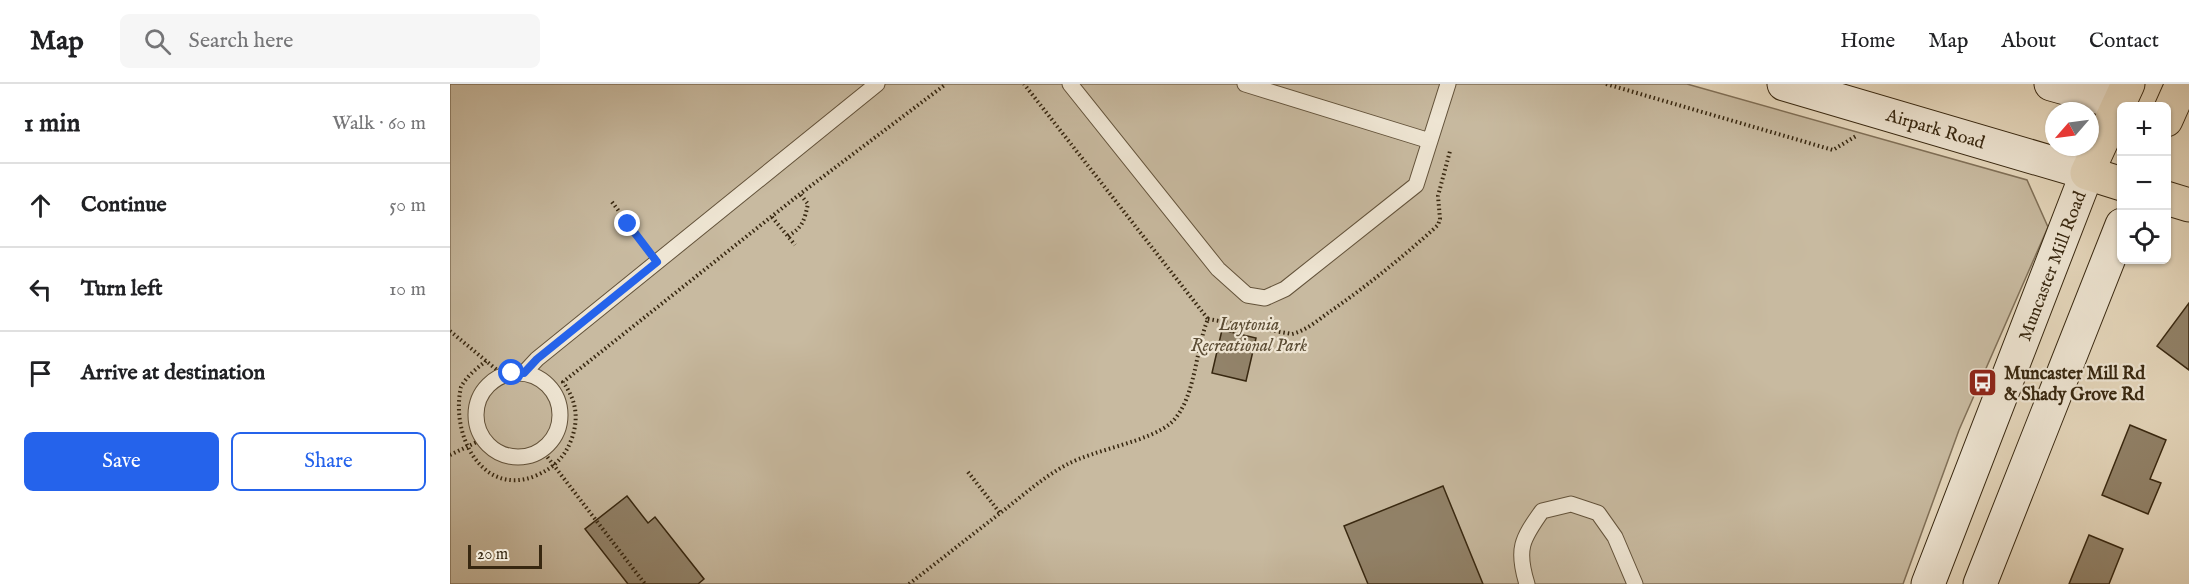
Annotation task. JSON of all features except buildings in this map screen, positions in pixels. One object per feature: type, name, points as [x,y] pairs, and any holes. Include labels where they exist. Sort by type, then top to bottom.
[{"type":"main road","name":"Airpark Road","points":[[1784,84],[2087,173]]},
{"type":"main road","points":[[2051,84],[2126,98]]},
{"type":"main road","points":[[2172,119],[2182,84]]},
{"type":"main road","name":"Muncaster Mill Road","points":[[1928,584],[2087,173],[2126,98]]},
{"type":"main road","points":[[2087,173],[2117,183]]},
{"type":"main road","points":[[2171,200],[2189,205]]},
{"type":"main road","points":[[1980,584],[2117,238]]},
{"type":"lane","points":[[524,373],[537,359],[877,84]]},
{"type":"lane","points":[[1070,84],[1218,269],[1247,295],[1265,298],[1285,289],[1416,185],[1448,84]]},
{"type":"lane","points":[[1245,84],[1430,141]]},
{"type":"lane","points":[[524,373],[536,377],[556,396],[559,406],[559,424],[556,433],[542,450],[521,457],[510,457],[493,449],[483,439],[476,423],[477,404],[491,382],[503,375],[524,373]]},
{"type":"lane","points":[[1527,584],[1521,557],[1525,535],[1542,511],[1571,504],[1598,513],[1615,537],[1635,584]]},
{"type":"path","points":[[469,460],[487,474],[515,482],[546,472],[554,466],[564,456],[569,446],[577,418],[572,396],[563,382],[800,194],[946,84]]},
{"type":"path","points":[[909,584],[1041,481],[1065,465],[1082,457],[1142,438],[1172,422],[1182,408],[1191,383],[1208,319],[1024,84]]},
{"type":"path","points":[[1606,84],[1833,150],[1856,136]]},
{"type":"path","points":[[788,236],[801,226],[805,219],[808,204],[800,194]]},
{"type":"path","points":[[612,202],[657,262]]},
{"type":"path","points":[[772,217],[795,245]]},
{"type":"path","points":[[450,331],[503,375]]},
{"type":"path","points":[[453,410],[461,386],[486,361]]},
{"type":"path","points":[[450,455],[464,452],[483,439]]},
{"type":"path","points":[[457,442],[464,452]]},
{"type":"path","points":[[542,450],[645,584]]},
{"type":"path","points":[[968,472],[1000,513]]},
{"type":"green space","name":"Laytonia Recreational Park","points":[[450,84],[1687,84],[2027,180],[2048,227],[1959,430],[1903,584],[450,584]]},
{"type":"place","name":"Muncaster Mill Rd & Shady Grove Rd","points":[[1983,383]]},
{"type":"route","points":[[512,373],[524,373],[537,359],[657,262],[628,224]]}]
